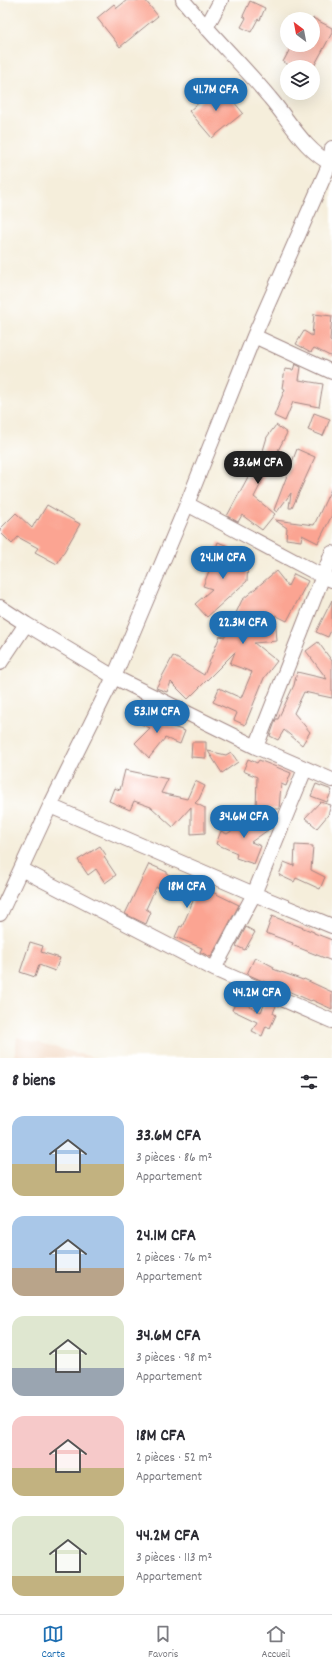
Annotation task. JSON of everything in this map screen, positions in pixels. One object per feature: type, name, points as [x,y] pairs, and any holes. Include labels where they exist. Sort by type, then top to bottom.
[{"type":"street","points":[[183,0],[206,28],[270,98],[314,152],[331,164]]},
{"type":"street","points":[[206,28],[221,0]]},
{"type":"street","points":[[0,914],[50,806],[114,676],[187,504],[254,336],[331,164],[332,148]]},
{"type":"street","points":[[254,336],[332,372]]},
{"type":"street","points":[[187,504],[327,578]]},
{"type":"street","points":[[256,747],[327,578],[332,553]]},
{"type":"street","points":[[0,607],[114,676],[256,747],[332,780]]},
{"type":"street","points":[[0,663],[26,624]]},
{"type":"street","points":[[214,969],[254,894],[305,769]]},
{"type":"street","points":[[50,806],[332,926]]},
{"type":"street","points":[[21,869],[214,969],[332,1021]]},
{"type":"shaded area","points":[[17,1037],[95,1058],[14,1058]]},
{"type":"building","points":[[127,0],[145,0],[158,16],[120,47],[97,18],[114,4],[117,8]]},
{"type":"building","points":[[250,1],[265,8],[260,20],[258,19],[251,32],[241,27],[246,18],[243,16]]},
{"type":"building","points":[[320,22],[332,28],[332,33],[317,60],[284,60],[288,52],[320,52]]},
{"type":"building","points":[[220,85],[243,113],[212,138],[189,111]]},
{"type":"building","points":[[314,314],[332,316],[330,341],[332,342],[332,357],[314,348],[311,352],[296,344],[304,331],[312,336]]},
{"type":"building","points":[[295,364],[301,367],[299,380],[323,384],[319,407],[293,402],[285,421],[274,416],[285,389],[282,388],[285,369],[293,370]]},
{"type":"building","points":[[314,413],[330,419],[323,436],[308,430]]},
{"type":"building","points":[[276,425],[287,433],[254,497],[275,514],[262,530],[242,515],[238,522],[227,516],[249,475],[255,478],[267,437]]},
{"type":"building","points":[[297,449],[315,457],[292,508],[289,508],[291,493],[277,512],[274,510]]},
{"type":"building","points":[[332,487],[332,515],[318,543],[302,535],[301,541],[286,539],[287,528],[275,520],[314,525]]},
{"type":"building","points":[[47,505],[80,524],[57,564],[35,552],[38,548],[18,537],[12,544],[0,532],[0,529],[16,513],[32,528]]},
{"type":"building","points":[[218,542],[230,547],[225,559],[248,560],[247,581],[207,617],[195,604],[212,589],[203,586],[213,561],[212,560]]},
{"type":"building","points":[[276,571],[288,586],[294,574],[308,581],[287,621],[275,615],[277,641],[254,643],[277,661],[264,678],[245,725],[234,720],[237,713],[213,702],[219,688],[241,698],[252,672],[230,664],[235,652],[188,699],[171,682],[167,692],[156,688],[173,656],[204,675],[220,636],[225,637],[242,600]]},
{"type":"building","points":[[332,600],[332,628],[328,637],[316,632]]},
{"type":"building","points":[[318,642],[332,661],[332,698],[304,692],[294,713],[310,732],[302,745],[284,730],[278,740],[270,736],[276,719],[278,719],[294,685],[297,672],[327,679],[306,651]]},
{"type":"building","points":[[146,712],[162,719],[161,723],[185,731],[180,744],[165,738],[149,758],[135,743],[150,728],[141,724]]},
{"type":"building","points":[[192,742],[206,742],[206,758],[191,757]]},
{"type":"building","points":[[208,751],[226,755],[231,752],[238,762],[222,773]]},
{"type":"building","points":[[248,759],[257,763],[259,760],[291,773],[286,786],[281,784],[279,809],[256,809],[257,777],[243,771]]},
{"type":"building","points":[[125,770],[168,779],[161,793],[187,799],[195,781],[205,786],[199,799],[195,803],[205,808],[205,833],[191,834],[191,807],[173,827],[151,807],[134,801],[130,810],[109,801],[114,788],[120,790]]},
{"type":"building","points":[[316,784],[332,790],[327,802],[311,796]]},
{"type":"building","points":[[320,802],[331,805],[328,815],[317,828],[305,818]]},
{"type":"building","points":[[256,814],[268,830],[251,842],[261,846],[254,864],[236,858],[237,853],[216,844],[221,831],[227,834]]},
{"type":"building","points":[[295,845],[313,846],[311,870],[325,877],[320,889],[296,878],[294,882],[279,875],[284,862],[294,866]]},
{"type":"building","points":[[100,846],[106,855],[104,857],[116,875],[105,883],[96,869],[88,875],[78,860]]},
{"type":"building","points":[[149,864],[167,872],[167,874],[204,888],[239,905],[211,957],[200,952],[202,948],[175,937],[180,926],[182,927],[193,901],[156,887],[146,909],[151,912],[146,924],[125,914]]},
{"type":"building","points":[[272,916],[332,940],[332,961],[292,945],[293,943],[266,933]]},
{"type":"building","points":[[246,927],[255,932],[245,950],[236,946]]},
{"type":"building","points":[[30,942],[43,946],[41,952],[60,958],[55,971],[39,965],[35,977],[20,972]]},
{"type":"building","points":[[255,957],[274,967],[273,969],[303,980],[304,979],[332,992],[332,1009],[312,1000],[311,1001],[288,991],[287,992],[247,974]]},
{"type":"building","points":[[237,1000],[261,1012],[266,1001],[276,1006],[273,1013],[276,1015],[270,1028],[266,1026],[262,1036],[252,1031],[257,1022],[232,1010]]}]
